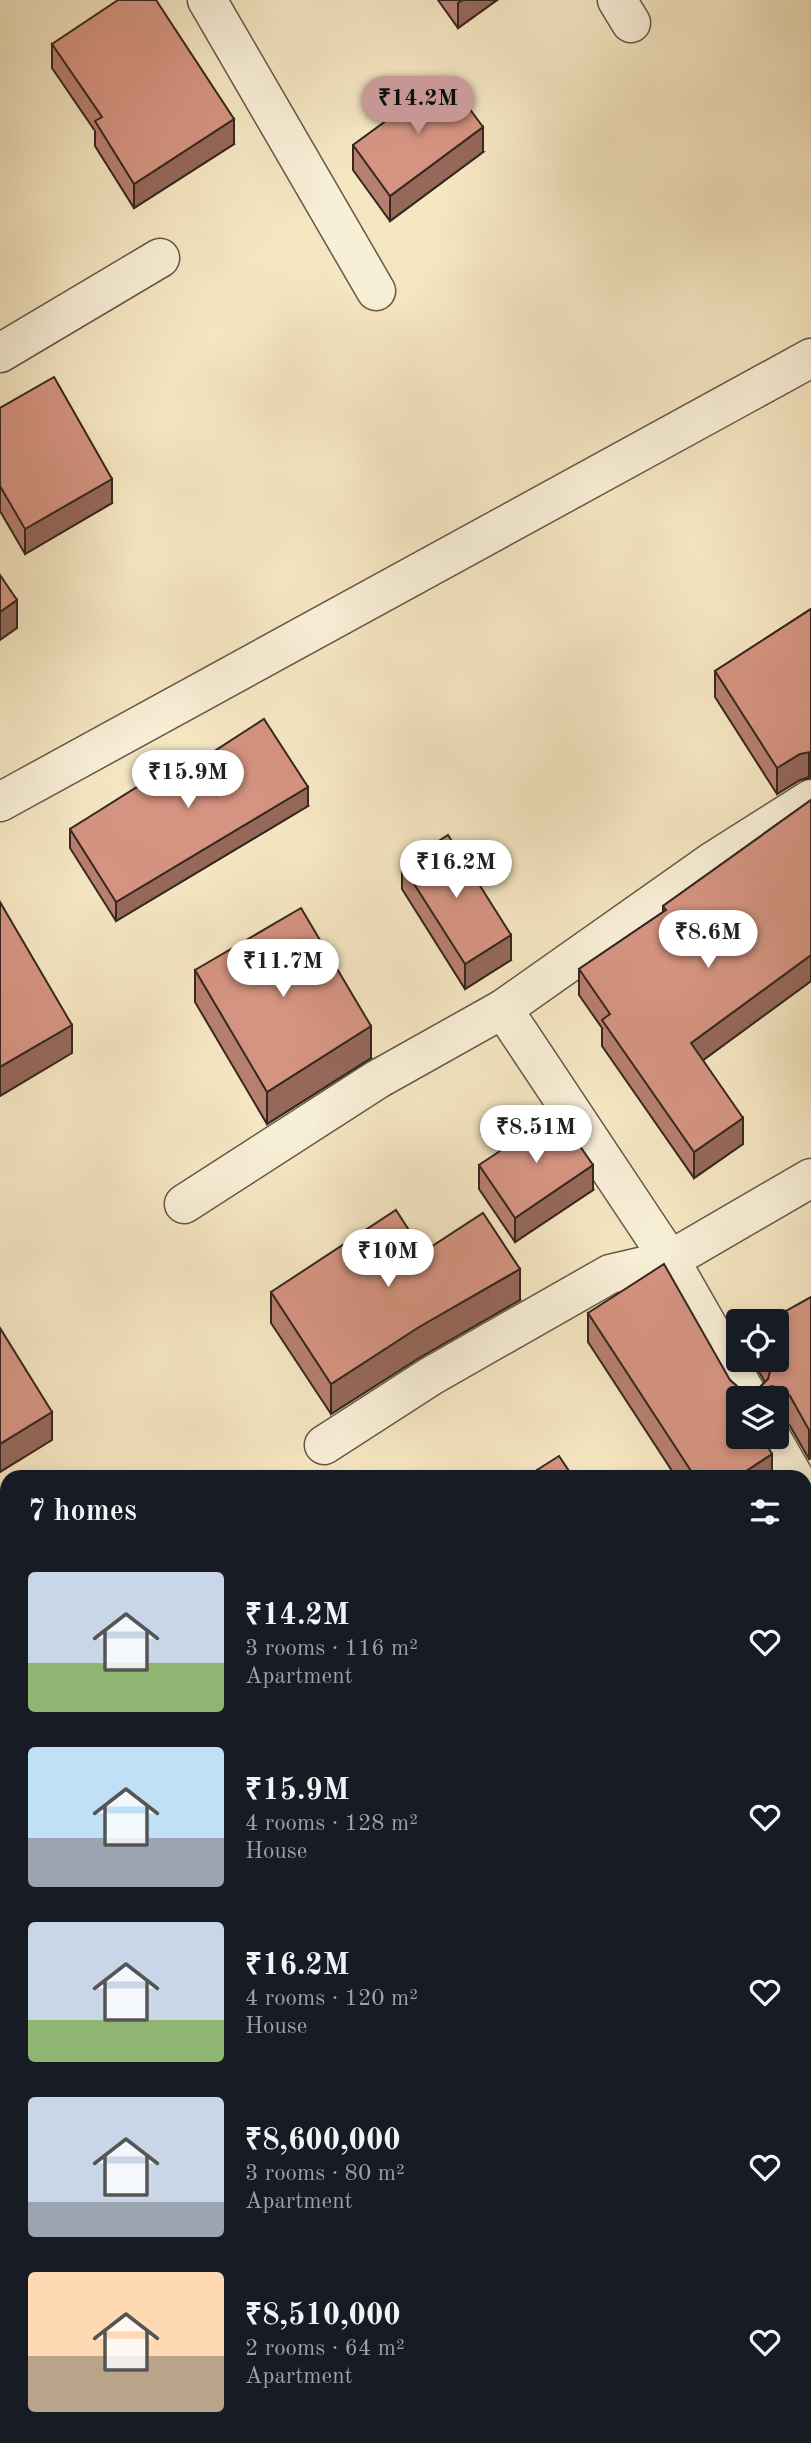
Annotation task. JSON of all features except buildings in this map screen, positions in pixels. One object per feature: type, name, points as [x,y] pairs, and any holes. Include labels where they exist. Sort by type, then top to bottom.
[{"type":"street","points":[[207,0],[376,291]]},
{"type":"street","points":[[0,353],[159,258]]},
{"type":"street","points":[[0,802],[811,358]]},
{"type":"street","points":[[184,1204],[379,1079],[503,1009],[713,861],[811,799]]},
{"type":"street","points":[[503,1009],[670,1259],[742,1386]]},
{"type":"street","points":[[324,1445],[431,1376],[610,1274],[670,1259],[811,1178]]},
{"type":"street","points":[[778,1449],[790,1470]]}]
